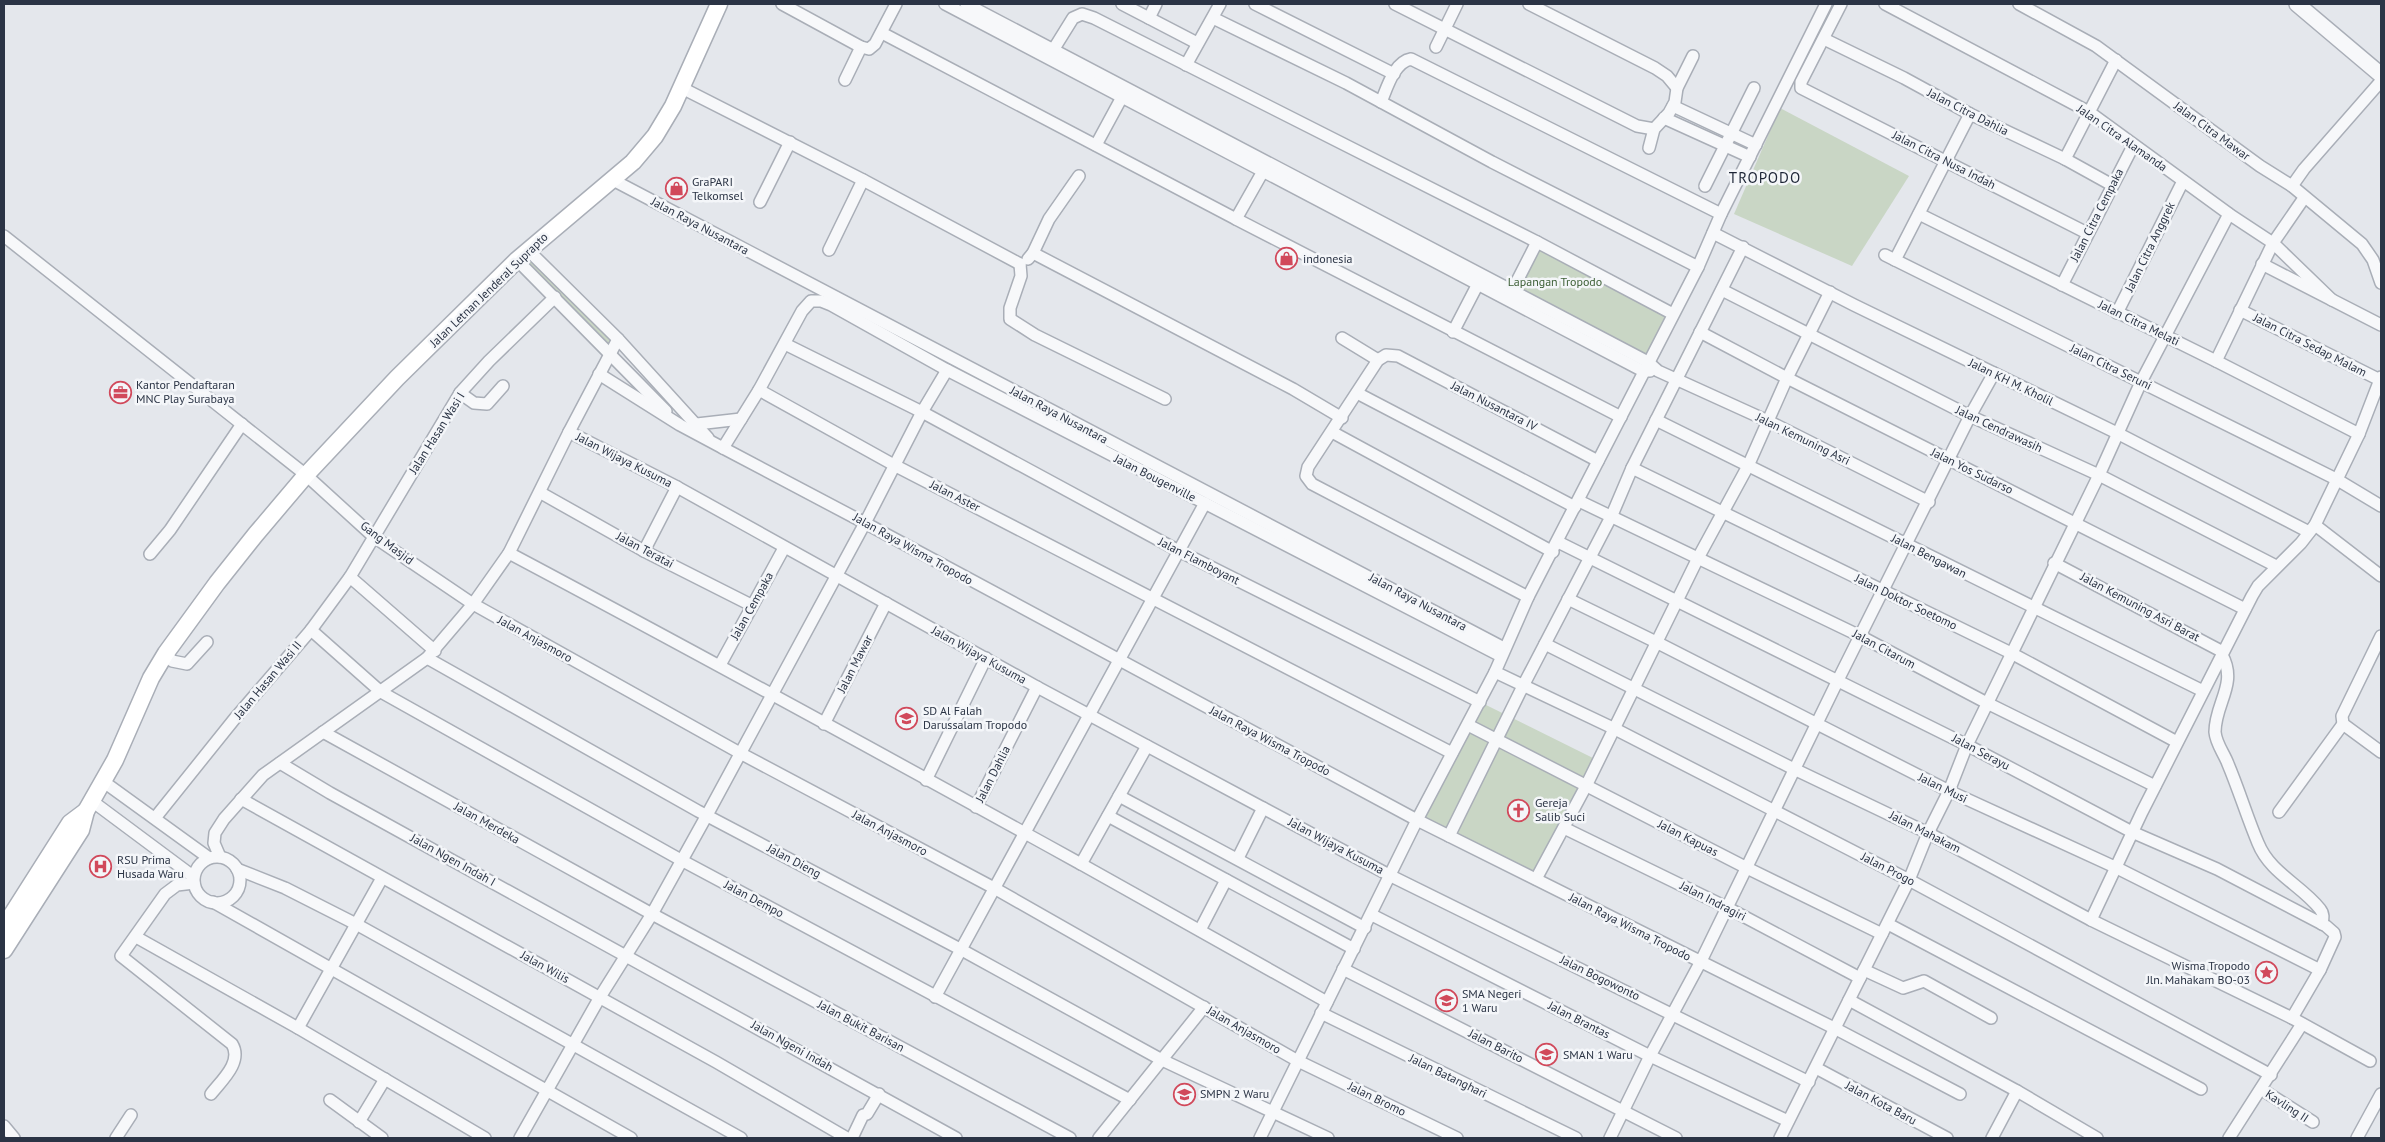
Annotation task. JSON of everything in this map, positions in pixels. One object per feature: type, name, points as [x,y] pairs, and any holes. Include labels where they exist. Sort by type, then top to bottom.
[{"type":"main road","name":"Jalan Letnan Jenderal Suprapto","points":[[89,806],[104,782],[166,652],[250,541],[306,475],[397,378],[523,255],[613,180],[655,136],[682,88],[719,4]]},
{"type":"main road","points":[[4,927],[70,823],[89,806]]},
{"type":"main road","points":[[4,950],[81,830],[89,806]]},
{"type":"street","points":[[782,4],[861,47],[872,48],[882,33],[896,4]]},
{"type":"street","points":[[945,4],[1050,53],[1646,367]]},
{"type":"street","points":[[966,4],[1122,97],[1266,167]]},
{"type":"street","points":[[1122,4],[1198,44]]},
{"type":"street","points":[[1149,18],[1156,4]]},
{"type":"street","points":[[1186,65],[1220,4]]},
{"type":"street","points":[[1255,4],[1394,74]]},
{"type":"street","points":[[1395,4],[1636,126],[1654,128]]},
{"type":"street","points":[[1436,47],[1457,4]]},
{"type":"street","points":[[1529,4],[1655,68],[1667,76],[1677,88]]},
{"type":"street","points":[[1260,1138],[1343,969],[1372,915],[1417,820],[1497,673],[1500,653],[1698,267],[1721,214],[1826,4]]},
{"type":"street","points":[[1824,40],[1841,4]]},
{"type":"street","name":"Jalan Citra Alamanda","points":[[1885,4],[2090,112],[2133,146],[2273,243],[2332,300]]},
{"type":"street","name":"Jalan Citra Mawar","points":[[2019,4],[2096,46],[2260,166],[2292,186],[2304,198],[2362,244],[2373,260],[2381,283]]},
{"type":"street","points":[[2297,4],[2381,75]]},
{"type":"street","points":[[1050,53],[1073,18],[1082,14],[1094,18],[1538,242],[1673,314]]},
{"type":"street","points":[[1213,18],[1381,102],[1492,162],[1698,267]]},
{"type":"street","points":[[882,33],[1452,332],[1621,417]]},
{"type":"street","name":"Jalan Citra Nusa Indah","points":[[1824,40],[1801,82],[1801,88],[2087,233]]},
{"type":"street","name":"Jalan Citra Dahlia","points":[[1824,40],[1904,78],[1970,114],[2065,159],[2112,185]]},
{"type":"street","points":[[844,80],[861,47]]},
{"type":"street","points":[[1649,148],[1654,128],[1672,106],[1677,88],[1693,56]]},
{"type":"street","points":[[1381,102],[1394,74],[1404,62],[1411,59],[1721,214]]},
{"type":"street","points":[[2065,159],[2116,60]]},
{"type":"street","points":[[2292,186],[2304,169],[2381,81]]},
{"type":"street","points":[[682,88],[863,180],[1020,264]]},
{"type":"street","points":[[1705,186],[1754,88]]},
{"type":"street","points":[[1096,145],[1122,97]]},
{"type":"street","points":[[1672,106],[1756,145]]},
{"type":"street","points":[[1919,214],[1970,114]]},
{"type":"street","points":[[1664,118],[1750,157]]},
{"type":"street","points":[[760,202],[790,142]]},
{"type":"street","name":"Jalan Citra Cempaka","points":[[2062,285],[2133,146]]},
{"type":"street","points":[[1236,219],[1266,167]]},
{"type":"street","points":[[1020,264],[1033,254],[1049,219],[1079,176]]},
{"type":"street","name":"Jalan Raya Nusantara","points":[[613,180],[1500,653]]},
{"type":"street","points":[[829,250],[863,180]]},
{"type":"street","name":"Jalan Citra Anggrek","points":[[2117,313],[2182,181]]},
{"type":"street","name":"Jalan Citra Sedap Malam","points":[[2216,361],[2273,243],[2304,198]]},
{"type":"street","name":"Jalan Citra Seruni","points":[[1919,214],[1890,258],[2337,480],[2381,506]]},
{"type":"street","name":"Jalan Citra Melati","points":[[1919,214],[2359,434]]},
{"type":"street","points":[[1780,1138],[1909,880],[1928,832],[1949,791],[1967,745],[2056,563],[2074,521],[2099,475],[2141,382],[2229,214]]},
{"type":"street","name":"Jalan KH M. Kholil","points":[[1713,233],[1994,374],[2312,529],[2381,576]]},
{"type":"street","name":"Gang Masjid","points":[[4,236],[306,475],[374,537],[477,606]]},
{"type":"street","points":[[1512,291],[1538,242]]},
{"type":"street","points":[[1448,836],[1612,515],[1632,468],[1743,247]]},
{"type":"street","points":[[1033,254],[1293,388],[1342,418]]},
{"type":"street","points":[[523,255],[555,297],[680,424]]},
{"type":"street","points":[[523,255],[618,339],[697,424],[710,441]]},
{"type":"street","points":[[1020,264],[1021,276],[1010,308],[1010,319],[1035,335],[1165,399]]},
{"type":"street","points":[[2262,264],[2381,325]]},
{"type":"street","points":[[1480,279],[1512,291],[1646,367]]},
{"type":"street","points":[[1452,332],[1480,279]]},
{"type":"street","name":"Jalan Cendrawasih","points":[[1722,290],[1970,416],[2099,475],[2276,566]]},
{"type":"street","points":[[1536,879],[1636,688],[1698,558],[1748,466],[1787,378],[1830,292]]},
{"type":"street","name":"Jalan Hasan Wasi I","points":[[374,537],[460,393],[489,361],[555,297]]},
{"type":"street","name":"Jalan Bougenville","points":[[785,344],[806,305],[814,301],[832,304],[947,370],[1205,504],[1500,653]]},
{"type":"street","name":"Jalan Citra Sedap Malam","points":[[2240,310],[2381,378]]},
{"type":"street","name":"Jalan Yos Sudarso","points":[[1700,332],[1787,378],[2245,608]]},
{"type":"street","points":[[1342,338],[1378,360],[1342,418],[1308,467],[1306,473],[1309,482],[1528,597]]},
{"type":"street","points":[[214,858],[215,833],[263,776],[431,654],[477,606],[509,553],[541,493],[568,432],[618,339]]},
{"type":"street","points":[[722,448],[759,390],[785,344]]},
{"type":"street","name":"Jalan Flamboyant","points":[[785,344],[922,412],[1178,551],[1480,702]]},
{"type":"street","name":"Jalan Nusantara IV","points":[[1378,360],[1390,354],[1398,356],[1598,462]]},
{"type":"street","name":"Jalan Kemuning Asri","points":[[1646,367],[1768,421],[1928,502]]},
{"type":"street","points":[[520,1138],[600,997],[652,914],[836,574],[866,523],[922,412],[947,370]]},
{"type":"street","points":[[599,374],[680,424]]},
{"type":"street","points":[[1610,1138],[1650,1056],[1700,963],[1794,769],[1970,416],[1994,374]]},
{"type":"street","points":[[2091,920],[2132,832],[2245,608],[2258,586],[2312,529],[2359,434],[2381,378]]},
{"type":"street","points":[[460,393],[474,403],[486,404],[503,386]]},
{"type":"street","name":"Jalan Aster","points":[[759,390],[894,465],[1452,754]]},
{"type":"street","name":"Jalan Citarum","points":[[1357,393],[1577,504],[1612,515],[1860,636],[1987,703],[2155,786]]},
{"type":"street","points":[[697,424],[741,419]]},
{"type":"street","name":"Jalan Bengawan","points":[[1656,420],[2203,691]]},
{"type":"street","points":[[150,554],[170,530],[242,424]]},
{"type":"street","name":"Jalan Raya Wisma Tropodo","points":[[680,424],[1417,820],[1700,963],[1836,1029],[1960,1094]]},
{"type":"street","name":"Jalan Wijaya Kusuma","points":[[568,432],[677,487],[1037,687],[1391,876]]},
{"type":"street","name":"Jalan Serayu","points":[[1332,432],[1555,547],[1589,558],[1678,601],[1967,745],[2132,832],[2217,869],[2322,924]]},
{"type":"street","name":"Jalan Doktor Soetomo","points":[[1632,468],[2011,653],[2177,742]]},
{"type":"street","points":[[644,550],[677,487]]},
{"type":"street","name":"Jalan Teratai","points":[[541,493],[751,606]]},
{"type":"street","points":[[935,997],[1205,504]]},
{"type":"street","name":"Jalan Hasan Wasi II","points":[[155,818],[236,717],[311,630],[350,577],[374,537]]},
{"type":"street","name":"Jalan Cempaka","points":[[720,665],[784,548]]},
{"type":"street","points":[[509,553],[720,665],[770,695],[1081,864],[1327,1002]]},
{"type":"street","name":"Jalan Kemuning Asri Barat","points":[[2056,563],[2222,652]]},
{"type":"street","name":"Jalan Dieng","points":[[350,577],[431,654],[707,815],[960,949],[1162,1060],[1328,1138]]},
{"type":"street","name":"Jalan Musi","points":[[1568,599],[1658,642],[1949,791],[2116,868],[2320,970]]},
{"type":"street","name":"Jalan Mawar","points":[[824,724],[886,603]]},
{"type":"street","name":"Jalan Anjasmoro","points":[[477,606],[740,753],[994,888],[1298,1061]]},
{"type":"street","name":"Jalan Dempo","points":[[311,630],[381,692],[681,860],[1130,1100]]},
{"type":"street","points":[[2279,812],[2343,724],[2343,710],[2381,636]]},
{"type":"street","points":[[166,652],[172,661],[186,664],[207,642]]},
{"type":"street","name":"Jalan Mahakam","points":[[1546,644],[1794,769],[1928,832],[2091,920],[2292,1018],[2370,1061]]},
{"type":"street","points":[[2222,652],[2227,666],[2228,678],[2216,726],[2217,743],[2227,762],[2262,852],[2292,884],[2320,909],[2323,916],[2322,924],[2332,930],[2335,937],[2320,970],[2292,1018]]},
{"type":"street","points":[[926,780],[986,658]]},
{"type":"street","name":"Jalan Progo","points":[[1497,673],[1614,729],[1909,880],[2271,1075]]},
{"type":"street","name":"Jalan Dahlia","points":[[976,807],[1037,687]]},
{"type":"street","points":[[2343,724],[2381,752]]},
{"type":"street","name":"Jalan Kapuas","points":[[1468,725],[1747,868],[1885,929],[2201,1089]]},
{"type":"street","name":"Jalan Merdeka","points":[[323,732],[652,914]]},
{"type":"street","points":[[1081,864],[1147,746]]},
{"type":"street","name":"Jalan Ngen Indah I","points":[[280,762],[330,793],[627,955]]},
{"type":"street","points":[[104,782],[214,858]]},
{"type":"street","points":[[1119,796],[1238,858],[1365,928]]},
{"type":"street","name":"Jalan Wilis","points":[[242,799],[600,997],[847,1138]]},
{"type":"street","points":[[89,806],[194,880],[200,896],[631,1138]]},
{"type":"street","points":[[1238,858],[1263,808]]},
{"type":"street","points":[[1108,816],[1354,949]]},
{"type":"street","name":"Jalan Indragiri","points":[[1564,828],[1862,974],[1903,988],[1924,981],[1991,1018]]},
{"type":"street","points":[[211,1094],[234,1063],[234,1048],[226,1038],[121,956],[165,894],[177,885],[194,880],[202,863],[214,858],[227,859],[237,868],[286,888],[356,924],[741,1138]]},
{"type":"street","points":[[213,902],[228,900],[238,890],[240,876],[237,868]]},
{"type":"street","name":"Jalan Bogowonto","points":[[1391,876],[1673,1013],[1809,1082]]},
{"type":"street","points":[[298,1028],[382,878]]},
{"type":"street","points":[[1200,930],[1226,880]]},
{"type":"street","name":"Jalan Bukit Barisan","points":[[652,914],[1070,1138]]},
{"type":"street","name":"Jalan Brantas","points":[[1372,915],[1650,1056],[1788,1121]]},
{"type":"street","points":[[136,937],[298,1028],[486,1138]]},
{"type":"street","name":"Jalan Ngeni Indah","points":[[627,955],[956,1138]]},
{"type":"street","name":"Jalan Barito","points":[[1343,969],[1676,1138]]},
{"type":"street","points":[[1849,1000],[2017,1091],[2097,1138]]},
{"type":"street","points":[[1099,1138],[1204,1008]]},
{"type":"street","name":"Jalan Batanghari","points":[[1321,1013],[1576,1138]]},
{"type":"street","points":[[2229,1138],[2302,1024]]},
{"type":"street","name":"Jalan Bromo","points":[[1298,1061],[1458,1138]]},
{"type":"street","name":"Jalan Kota Baru","points":[[1816,1068],[1946,1138]]},
{"type":"street","points":[[360,1122],[386,1079]]},
{"type":"street","name":"Kavling II","points":[[2262,1089],[2313,1122]]},
{"type":"street","points":[[1992,1138],[2017,1091]]},
{"type":"street","points":[[852,1138],[863,1115],[867,1114],[879,1094]]},
{"type":"street","points":[[2357,1138],[2381,1094]]},
{"type":"street","points":[[330,1100],[382,1138]]},
{"type":"street","points":[[116,1138],[131,1115]]},
{"type":"street","points":[[4,1126],[14,1138]]},
{"type":"green space","points":[[1780,108],[1909,176],[1852,266],[1734,214]]},
{"type":"green space","name":"Lapangan Tropodo","points":[[1537,242],[1673,314],[1648,362],[1512,291]]},
{"type":"green space","points":[[529,254],[617,338],[612,353],[518,261]]},
{"type":"green space","points":[[1480,702],[1599,761],[1536,879],[1417,820]]},
{"type":"place","name":"GraPARI Telkomsel","points":[[676,189]]},
{"type":"place","name":"indonesia","points":[[1287,259]]},
{"type":"place","name":"Kantor Pendaftaran MNC Play Surabaya","points":[[120,392]]},
{"type":"place","name":"SD Al Falah Darussalam Tropodo","points":[[907,718]]},
{"type":"place","name":"Gereja Salib Suci","points":[[1519,810]]},
{"type":"place","name":"RSU Prima Husada Waru","points":[[101,867]]},
{"type":"place","name":"Wisma Tropodo Jln. Mahakam BO-03","points":[[2266,973]]},
{"type":"place","name":"SMA Negeri 1 Waru","points":[[1446,1001]]},
{"type":"place","name":"SMAN 1 Waru","points":[[1547,1055]]},
{"type":"place","name":"SMPN 2 Waru","points":[[1184,1094]]},
{"type":"district","name":"TROPODO","points":[[1765,178]]}]
